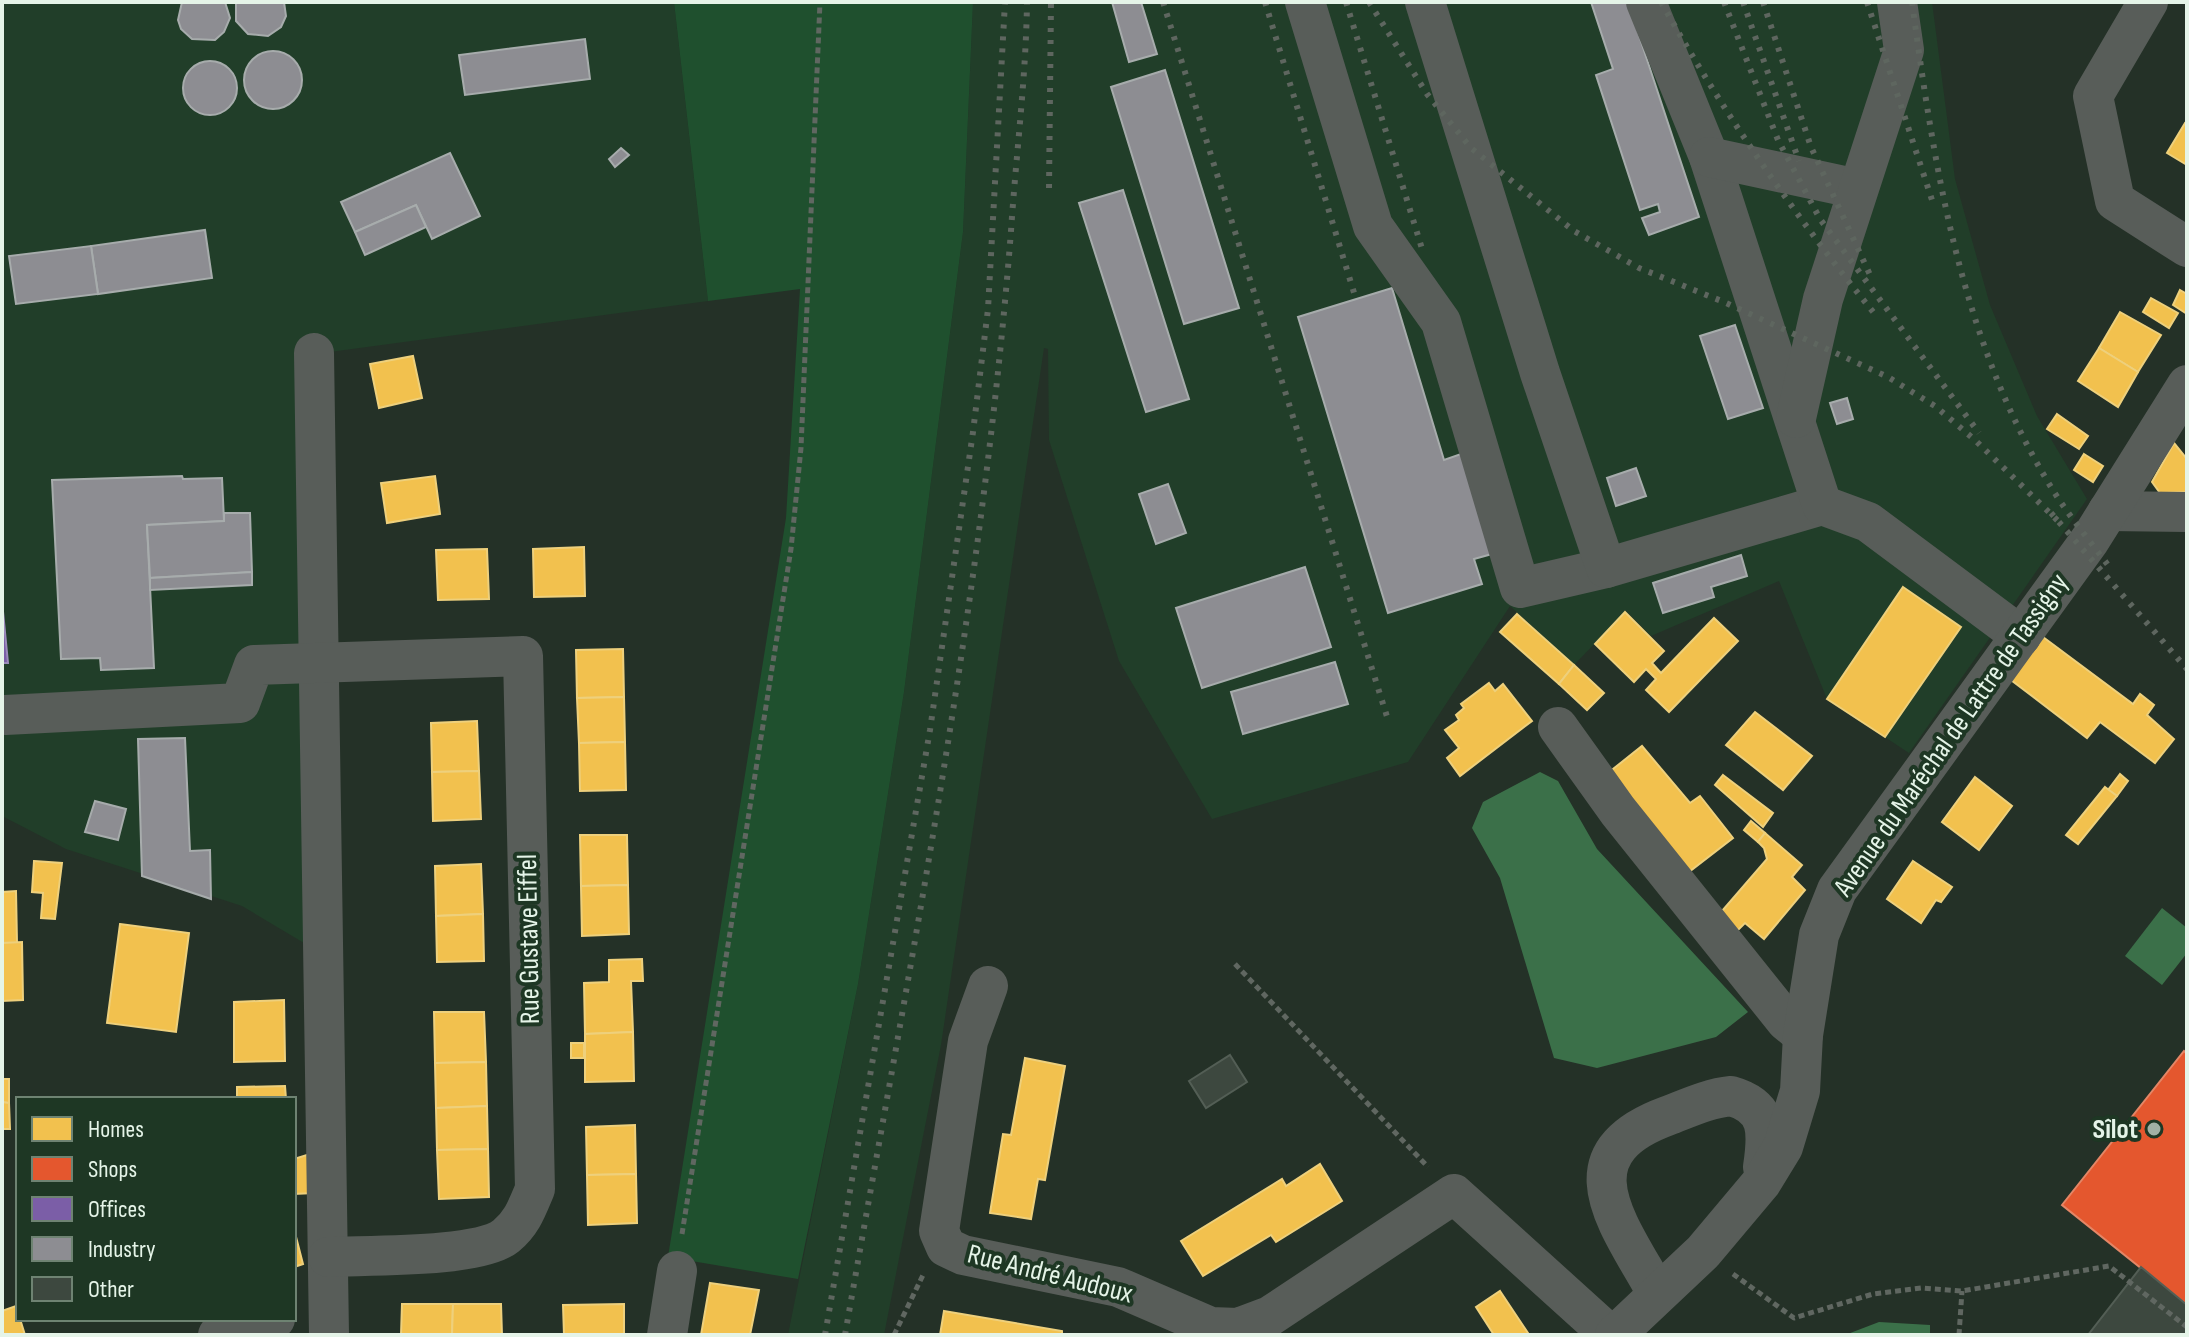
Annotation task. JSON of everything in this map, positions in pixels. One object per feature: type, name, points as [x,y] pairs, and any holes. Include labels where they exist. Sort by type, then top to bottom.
[{"type":"street","points":[[1305,2],[1373,226],[1441,322],[1520,588],[1606,568],[1822,505],[1868,522],[2021,636]]},
{"type":"street","points":[[1425,2],[1540,373],[1606,568]]},
{"type":"street","points":[[1646,2],[1709,157],[1822,505]]},
{"type":"street","points":[[1795,419],[1823,299],[1904,50],[1897,2]]},
{"type":"street","points":[[2148,2],[2093,96],[2115,201],[2187,247]]},
{"type":"street","points":[[1709,157],[1858,189]]},
{"type":"street","points":[[314,353],[328,1257],[317,1317]]},
{"type":"street","name":"Avenue du Maréchal de Lattre de Tassigny","points":[[1613,1335],[1703,1252],[1761,1183],[1783,1147],[1800,1091],[1803,1035],[1819,935],[1837,890],[2108,511],[2187,385]]},
{"type":"street","points":[[2108,511],[2187,512]]},
{"type":"street","name":"Rue Gustave Eiffel","points":[[319,663],[523,656],[535,1189],[523,1218],[504,1238],[479,1249],[328,1257]]},
{"type":"street","points":[[5,715],[240,703],[254,665],[319,663]]},
{"type":"street","points":[[1558,727],[1618,811],[1776,1009],[1803,1035]]},
{"type":"street","name":"Rue André Audoux","points":[[988,986],[968,1041],[939,1231],[946,1247],[963,1255],[1118,1287],[1211,1327],[1238,1328],[1270,1316],[1454,1194]]},
{"type":"street","points":[[1657,1293],[1610,1208],[1607,1169],[1627,1134],[1719,1097],[1744,1099],[1764,1117],[1767,1136],[1761,1183]]},
{"type":"street","points":[[1454,1194],[1613,1335]]},
{"type":"street","points":[[667,1335],[677,1271]]},
{"type":"street","points":[[218,1335],[268,1321]]},
{"type":"path","points":[[677,1271],[791,549],[802,433],[820,2]]},
{"type":"path","points":[[1235,964],[1454,1194]]},
{"type":"path","points":[[894,1335],[926,1269],[946,1247]]},
{"type":"path","points":[[1703,1252],[1794,1318],[1873,1294],[1921,1288],[1962,1291],[2109,1266],[2187,1327]]},
{"type":"path","points":[[1959,1335],[1962,1291]]},
{"type":"shaded area","points":[[2,2],[674,2],[708,301],[300,356],[309,946],[242,906],[66,849],[2,816]]},
{"type":"shaded area","points":[[674,2],[973,2],[963,232],[904,692],[858,984],[798,1279],[668,1257],[786,518],[800,289],[708,301]]},
{"type":"shaded area","points":[[973,2],[1932,2],[1955,179],[1990,305],[2037,416],[2087,499],[1909,753],[1827,699],[1779,581],[1651,636],[1626,611],[1574,665],[1510,606],[1408,762],[1212,819],[1119,661],[1049,440],[1048,349],[1044,348],[941,1045],[884,1335],[788,1335],[858,984],[904,692],[963,232]]},
{"type":"shaded area","points":[[1540,772],[1558,781],[1597,849],[1748,1012],[1716,1037],[1597,1068],[1554,1058],[1500,878],[1472,828],[1483,802]]},
{"type":"shaded area","points":[[2162,908],[2187,928],[2187,953],[2162,985],[2125,956]]},
{"type":"shaded area","points":[[1879,1322],[1930,1325],[1930,1335],[1845,1335]]},
{"type":"building: Homes","points":[[2187,124],[2187,165],[2167,153]]},
{"type":"building: Homes","points":[[2180,290],[2187,294],[2187,314],[2173,305]]},
{"type":"building: Homes","points":[[2151,298],[2178,313],[2169,328],[2143,312]]},
{"type":"building: Homes","points":[[2120,312],[2161,335],[2138,372],[2099,348]]},
{"type":"building: Homes","points":[[2099,348],[2138,372],[2118,407],[2078,381]]},
{"type":"building: Homes","points":[[413,356],[422,398],[379,408],[370,364]]},
{"type":"building: Homes","points":[[2057,414],[2088,436],[2079,449],[2047,429]]},
{"type":"building: Homes","points":[[2174,443],[2187,459],[2187,492],[2160,493],[2152,482]]},
{"type":"building: Homes","points":[[2084,454],[2103,466],[2093,482],[2074,470]]},
{"type":"building: Homes","points":[[435,476],[440,514],[387,523],[381,483]]},
{"type":"building: Homes","points":[[584,547],[585,596],[534,597],[533,549]]},
{"type":"building: Homes","points":[[487,549],[489,599],[438,600],[436,550]]},
{"type":"building: Homes","points":[[1903,587],[1961,627],[1885,737],[1827,699]]},
{"type":"building: Homes","points":[[1625,612],[1664,651],[1652,663],[1661,673],[1714,618],[1738,641],[1669,712],[1646,690],[1656,679],[1646,669],[1634,682],[1595,644]]},
{"type":"building: Homes","points":[[1517,614],[1574,665],[1559,684],[1500,632]]},
{"type":"building: Homes","points":[[2043,637],[2133,704],[2140,694],[2154,705],[2147,715],[2174,739],[2155,763],[2100,722],[2087,738],[2011,680]]},
{"type":"building: Homes","points":[[623,649],[624,697],[577,698],[576,650]]},
{"type":"building: Homes","points":[[1574,665],[1604,693],[1587,710],[1559,684]]},
{"type":"building: Homes","points":[[1489,683],[1495,691],[1503,684],[1532,721],[1460,776],[1447,758],[1459,748],[1445,730],[1459,720],[1456,715],[1464,708],[1461,704]]},
{"type":"building: Homes","points":[[624,697],[625,742],[579,743],[577,698]]},
{"type":"building: Homes","points":[[1755,712],[1812,756],[1783,790],[1726,745]]},
{"type":"building: Homes","points":[[477,721],[479,771],[432,772],[431,723]]},
{"type":"building: Homes","points":[[625,742],[626,790],[580,791],[579,743]]},
{"type":"building: Homes","points":[[1642,746],[1690,803],[1700,796],[1733,838],[1685,875],[1608,773]]},
{"type":"building: Homes","points":[[479,771],[481,819],[433,821],[432,772]]},
{"type":"building: Homes","points":[[2120,774],[2128,781],[2117,796],[2108,790]]},
{"type":"building: Homes","points":[[1723,775],[1773,813],[1763,827],[1715,785]]},
{"type":"building: Homes","points":[[1975,777],[2012,806],[1979,850],[1942,822]]},
{"type":"building: Homes","points":[[2105,787],[2117,796],[2078,844],[2066,835]]},
{"type":"building: Homes","points":[[1751,821],[1765,833],[1758,842],[1744,830]]},
{"type":"building: Homes","points":[[1765,833],[1802,865],[1792,877],[1805,890],[1764,939],[1745,923],[1734,934],[1716,918],[1767,859],[1764,848],[1758,842]]},
{"type":"building: Homes","points":[[580,835],[627,835],[628,885],[581,886]]},
{"type":"building: Homes","points":[[34,861],[62,863],[55,919],[41,918],[43,893],[32,892]]},
{"type":"building: Homes","points":[[1913,861],[1952,887],[1941,902],[1936,900],[1921,923],[1887,899]]},
{"type":"building: Homes","points":[[481,864],[483,914],[436,916],[435,866]]},
{"type":"building: Homes","points":[[628,885],[629,934],[582,936],[581,886]]},
{"type":"building: Homes","points":[[16,891],[17,943],[2,943],[2,892]]},
{"type":"building: Homes","points":[[483,914],[484,961],[437,962],[436,916]]},
{"type":"building: Homes","points":[[120,924],[189,933],[176,1032],[107,1023]]},
{"type":"building: Homes","points":[[22,942],[23,1000],[2,1001],[2,943]]},
{"type":"building: Homes","points":[[642,959],[643,981],[631,981],[633,1032],[585,1034],[584,983],[609,982],[609,960]]},
{"type":"building: Homes","points":[[284,1000],[285,1061],[234,1062],[234,1002]]},
{"type":"building: Homes","points":[[434,1012],[484,1012],[486,1062],[435,1063]]},
{"type":"building: Homes","points":[[633,1032],[634,1081],[585,1082],[585,1034]]},
{"type":"building: Homes","points":[[571,1043],[584,1043],[584,1058],[571,1058]]},
{"type":"building: Homes","points":[[1025,1058],[1065,1066],[1045,1180],[1038,1179],[1031,1219],[990,1213],[1003,1134],[1011,1135]]},
{"type":"building: Homes","points":[[486,1062],[487,1106],[436,1108],[435,1063]]},
{"type":"building: Homes","points":[[2,1079],[9,1079],[9,1103],[2,1102]]},
{"type":"building: Homes","points":[[285,1086],[286,1097],[237,1097],[237,1087]]},
{"type":"building: Homes","points":[[2,1102],[9,1103],[10,1129],[2,1129]]},
{"type":"building: Homes","points":[[487,1106],[488,1149],[437,1150],[436,1108]]},
{"type":"building: Homes","points":[[635,1125],[636,1174],[587,1175],[586,1127]]},
{"type":"building: Homes","points":[[488,1149],[489,1197],[439,1199],[437,1150]]},
{"type":"building: Homes","points":[[313,1153],[314,1193],[296,1194],[296,1158]]},
{"type":"building: Homes","points":[[1320,1164],[1342,1201],[1276,1242],[1271,1235],[1203,1276],[1181,1241],[1282,1179],[1286,1186]]},
{"type":"building: Homes","points":[[636,1174],[637,1223],[588,1225],[587,1175]]},
{"type":"building: Homes","points":[[296,1237],[303,1264],[296,1266]]},
{"type":"building: Homes","points":[[710,1283],[759,1290],[750,1335],[701,1335]]},
{"type":"building: Homes","points":[[1500,1291],[1529,1335],[1494,1335],[1476,1307]]},
{"type":"building: Homes","points":[[402,1304],[453,1304],[452,1335],[401,1335]]},
{"type":"building: Homes","points":[[453,1304],[501,1304],[502,1335],[452,1335]]},
{"type":"building: Homes","points":[[624,1304],[624,1335],[564,1335],[563,1305]]},
{"type":"building: Homes","points":[[16,1306],[16,1321],[21,1321],[25,1335],[2,1335],[2,1311]]},
{"type":"building: Homes","points":[[944,1311],[1062,1331],[1062,1335],[940,1335]]},
{"type":"building: Shops","name":"Sîlot","points":[[2184,1051],[2187,1054],[2187,1305],[2062,1205]]},
{"type":"building: Offices","points":[[2,601],[8,663],[2,663]]},
{"type":"building: Industry","points":[[182,2],[225,2],[230,18],[224,32],[215,40],[192,39],[181,29],[178,20]]},
{"type":"building: Industry","points":[[236,2],[284,2],[286,16],[281,27],[268,36],[248,34],[236,21]]},
{"type":"building: Industry","points":[[1112,2],[1141,2],[1157,54],[1129,62]]},
{"type":"building: Industry","points":[[1591,2],[1628,2],[1699,217],[1649,235],[1642,218],[1660,212],[1658,204],[1640,210],[1596,75],[1613,69]]},
{"type":"building: Industry","points":[[585,39],[590,79],[465,95],[459,55]]},
{"type":"building: Industry","points":[[273,51],[293,60],[302,80],[293,100],[273,109],[253,100],[244,80],[253,60]]},
{"type":"building: Industry","points":[[210,61],[229,69],[237,88],[229,107],[210,115],[191,107],[183,88],[191,69]]},
{"type":"building: Industry","points":[[1165,70],[1239,308],[1184,324],[1111,87]]},
{"type":"building: Industry","points":[[621,148],[629,155],[615,167],[609,159]]},
{"type":"building: Industry","points":[[450,153],[480,216],[432,239],[416,205],[355,232],[341,202]]},
{"type":"building: Industry","points":[[1123,190],[1189,399],[1146,412],[1079,203]]},
{"type":"building: Industry","points":[[416,205],[426,227],[365,255],[355,232]]},
{"type":"building: Industry","points":[[205,230],[212,278],[98,294],[91,246]]},
{"type":"building: Industry","points":[[91,246],[98,294],[16,304],[9,256]]},
{"type":"building: Industry","points":[[1392,288],[1444,460],[1461,454],[1492,554],[1474,559],[1482,584],[1388,613],[1298,317]]},
{"type":"building: Industry","points":[[1735,325],[1763,408],[1728,419],[1700,336]]},
{"type":"building: Industry","points":[[1847,398],[1853,419],[1837,424],[1830,403]]},
{"type":"building: Industry","points":[[1636,468],[1646,496],[1616,506],[1607,478]]},
{"type":"building: Industry","points":[[182,476],[183,479],[222,478],[224,521],[147,525],[154,668],[101,670],[100,658],[61,659],[52,480]]},
{"type":"building: Industry","points":[[1168,484],[1186,533],[1156,544],[1139,494]]},
{"type":"building: Industry","points":[[224,513],[250,513],[252,572],[150,578],[147,525],[224,521]]},
{"type":"building: Industry","points":[[1741,555],[1747,576],[1711,587],[1714,597],[1663,613],[1653,583]]},
{"type":"building: Industry","points":[[1305,567],[1331,647],[1202,688],[1176,608]]},
{"type":"building: Industry","points":[[252,572],[252,585],[150,590],[150,578]]},
{"type":"building: Industry","points":[[1335,662],[1348,704],[1243,734],[1231,692]]},
{"type":"building: Industry","points":[[185,738],[190,851],[210,850],[211,899],[142,876],[138,739]]},
{"type":"building: Industry","points":[[95,801],[126,809],[118,840],[85,832]]},
{"type":"building: Other","points":[[1230,1055],[1247,1082],[1206,1108],[1189,1081]]},
{"type":"building: Other","points":[[2141,1267],[2187,1305],[2187,1335],[2088,1335]]},
{"type":"railway","points":[[825,1335],[930,730],[973,432],[988,309],[1005,2]]},
{"type":"railway","points":[[845,1335],[941,785],[982,509],[1011,231],[1027,2]]},
{"type":"railway","points":[[1049,188],[1051,2]]},
{"type":"railway","points":[[1163,2],[1389,723]]},
{"type":"railway","points":[[1265,2],[1355,296]]},
{"type":"railway","points":[[1346,2],[1423,252]]},
{"type":"railway","points":[[1369,2],[1427,94],[1471,148],[1574,231],[1639,268],[1724,302],[1888,377],[1935,406],[1975,440],[2059,522]]},
{"type":"railway","points":[[1661,2],[1761,162],[1874,313]]},
{"type":"railway","points":[[1724,2],[1778,140],[1820,219],[1979,433]]},
{"type":"railway","points":[[1743,2],[1799,161]]},
{"type":"railway","points":[[1763,2],[1811,147],[1871,277]]},
{"type":"railway","points":[[1867,2],[1933,203]]},
{"type":"railway","points":[[1912,2],[1943,194],[1975,319],[1997,380],[2024,438],[2056,495],[2111,569]]},
{"type":"railway","points":[[2051,513],[2187,669]]},
{"type":"place","name":"Sîlot","points":[[2154,1129]]}]
